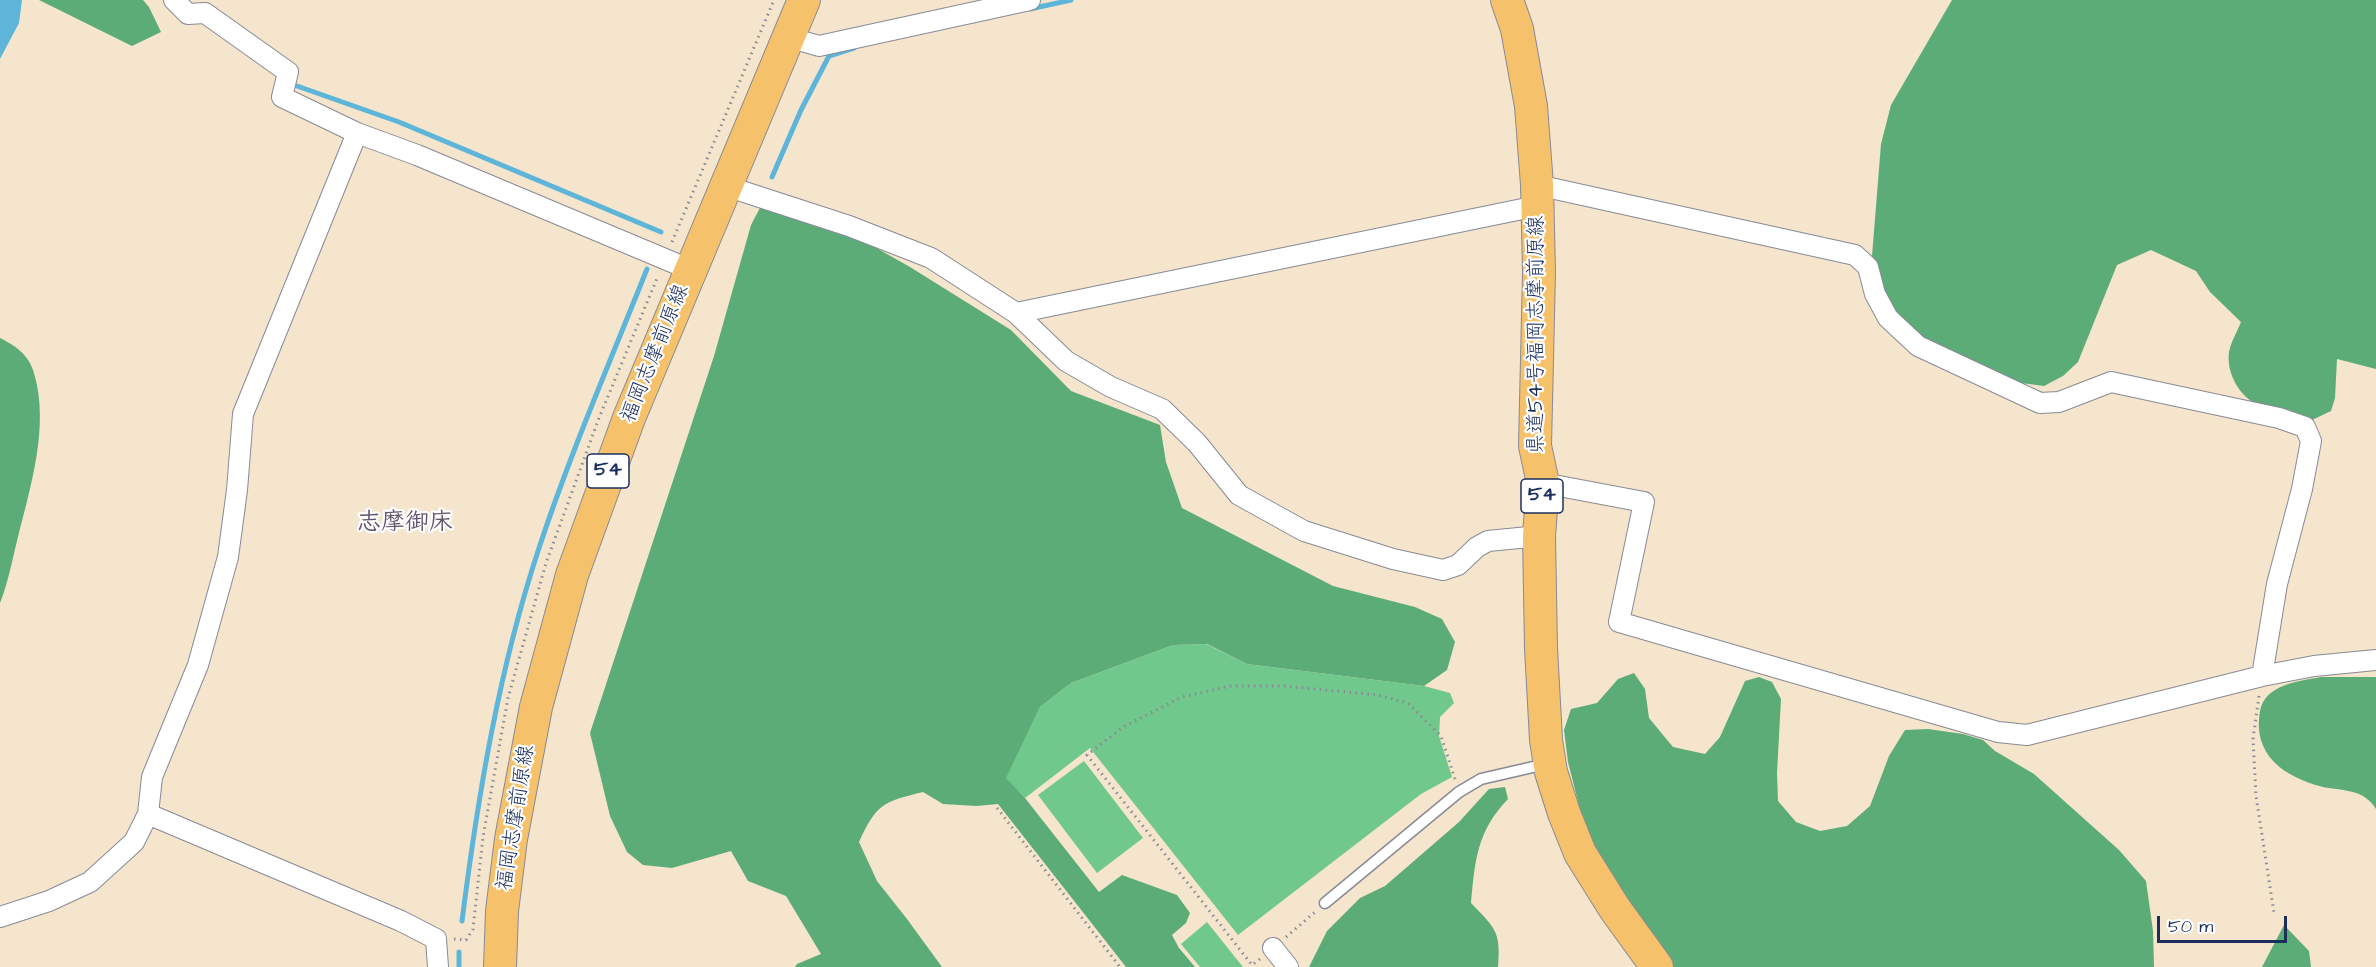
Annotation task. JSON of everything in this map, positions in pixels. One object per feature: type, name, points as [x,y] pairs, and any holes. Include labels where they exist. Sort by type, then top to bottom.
[{"type":"main road","name":"福岡志摩前原線","points":[[500,967],[502,911],[511,839],[536,707],[559,620],[608,471],[804,0]]},
{"type":"main road","name":"県道54号福岡志摩前原線","points":[[1507,0],[1517,29],[1531,106],[1537,195],[1539,272],[1535,446],[1543,483],[1539,536],[1543,698],[1550,763],[1564,813],[1580,853],[1615,909],[1658,967]]},
{"type":"street","points":[[174,0],[188,14],[205,7],[288,72],[282,97],[357,133],[417,155],[691,270]]},
{"type":"street","points":[[788,38],[819,46],[1030,0]]},
{"type":"street","points":[[0,917],[49,901],[90,882],[134,842],[148,814],[152,777],[198,665],[228,557],[237,489],[243,414],[357,133]]},
{"type":"street","points":[[726,186],[849,226],[931,258],[1016,313],[1066,362],[1111,387],[1162,409],[1197,443],[1239,495],[1304,531],[1394,559],[1443,570],[1458,565],[1488,541],[1539,536]]},
{"type":"street","points":[[1016,313],[1537,195],[1856,255],[1868,267],[1875,294],[1888,318],[1918,346],[2040,403],[2059,402],[2111,382],[2279,418],[2305,427],[2311,441],[2302,489],[2277,584],[2262,676]]},
{"type":"street","points":[[1543,483],[1644,502],[1618,622],[1998,732],[2027,735],[2262,676],[2314,666],[2376,660]]},
{"type":"street","points":[[148,814],[402,921],[436,939],[438,967]]},
{"type":"street","points":[[1273,948],[1288,967]]},
{"type":"lane","points":[[1325,903],[1459,792],[1481,779],[1550,763]]},
{"type":"path","points":[[2262,676],[2253,739],[2256,784],[2274,913]]},
{"type":"path","points":[[1325,903],[1252,965],[1087,754],[1123,727],[1182,698],[1230,686],[1284,686],[1333,690],[1378,695],[1408,703],[1441,735],[1459,792]]},
{"type":"path","points":[[997,808],[1120,967]]},
{"type":"green space","points":[[39,0],[143,0],[161,32],[132,46]]},
{"type":"green space","points":[[1952,0],[2376,0],[2376,369],[2337,359],[2335,398],[2331,411],[2312,420],[2252,402],[2240,391],[2230,368],[2229,352],[2241,322],[2210,292],[2196,271],[2151,250],[2117,265],[2078,362],[2063,376],[2044,386],[2021,383],[1915,335],[1898,316],[1885,292],[1872,256],[1881,144],[1891,105]]},
{"type":"green space","points":[[762,204],[855,236],[910,267],[1011,330],[1071,391],[1160,425],[1166,462],[1182,508],[1333,586],[1415,607],[1442,619],[1455,642],[1447,670],[1424,686],[1247,664],[1207,644],[1173,645],[1071,683],[1040,707],[1006,778],[1025,798],[1099,892],[1122,875],[1177,895],[1190,913],[1186,923],[1172,935],[1179,948],[1195,967],[1126,967],[998,804],[976,806],[943,804],[923,792],[910,795],[883,806],[871,819],[859,842],[877,881],[942,967],[795,967],[821,954],[786,896],[748,881],[731,851],[672,868],[643,865],[627,852],[610,816],[590,733],[714,356],[751,225]]},
{"type":"green space","points":[[0,338],[11,344],[29,361],[34,373],[40,415],[32,479],[10,572],[0,603]]},
{"type":"green space","points":[[1206,644],[1247,664],[1424,686],[1450,693],[1454,703],[1440,717],[1439,736],[1452,777],[1421,794],[1238,935],[1090,748],[1025,798],[1005,778],[1040,707],[1071,683],[1173,645]]},
{"type":"green space","points":[[1634,673],[1645,689],[1649,718],[1673,747],[1705,754],[1720,737],[1745,681],[1759,677],[1772,682],[1781,699],[1777,773],[1778,801],[1796,822],[1820,831],[1847,826],[1870,806],[1889,756],[1905,730],[1928,729],[1963,734],[1983,740],[1995,751],[2034,774],[2119,850],[2146,881],[2153,931],[2154,967],[1671,967],[1612,883],[1584,825],[1568,762],[1564,730],[1571,709],[1597,703],[1618,679]]},
{"type":"green space","points":[[2321,677],[2376,677],[2376,809],[2371,802],[2359,794],[2309,783],[2284,770],[2266,752],[2261,740],[2260,711],[2269,695],[2285,685]]},
{"type":"green space","points":[[1084,761],[1143,838],[1097,873],[1038,795]]},
{"type":"green space","points":[[1505,787],[1508,799],[1490,823],[1479,847],[1471,903],[1495,931],[1499,955],[1498,967],[1309,967],[1327,931],[1360,898],[1385,886],[1459,822],[1489,789]]},
{"type":"green space","points":[[1207,922],[1243,967],[1200,967],[1181,944]]},
{"type":"green space","points":[[2284,925],[2309,951],[2311,967],[2262,967]]},
{"type":"water","points":[[0,0],[22,0],[19,23],[0,59]]},
{"type":"waterway","points":[[1030,9],[1071,0]]},
{"type":"waterway","points":[[772,177],[801,110],[829,56],[854,48]]},
{"type":"waterway","points":[[297,86],[399,122],[661,232]]},
{"type":"waterway","points":[[462,921],[475,827],[501,686],[525,594],[564,478],[647,269]]},
{"type":"waterway","points":[[459,952],[459,967]]},
{"type":"district","name":"志摩御床","points":[[405,524]]}]
